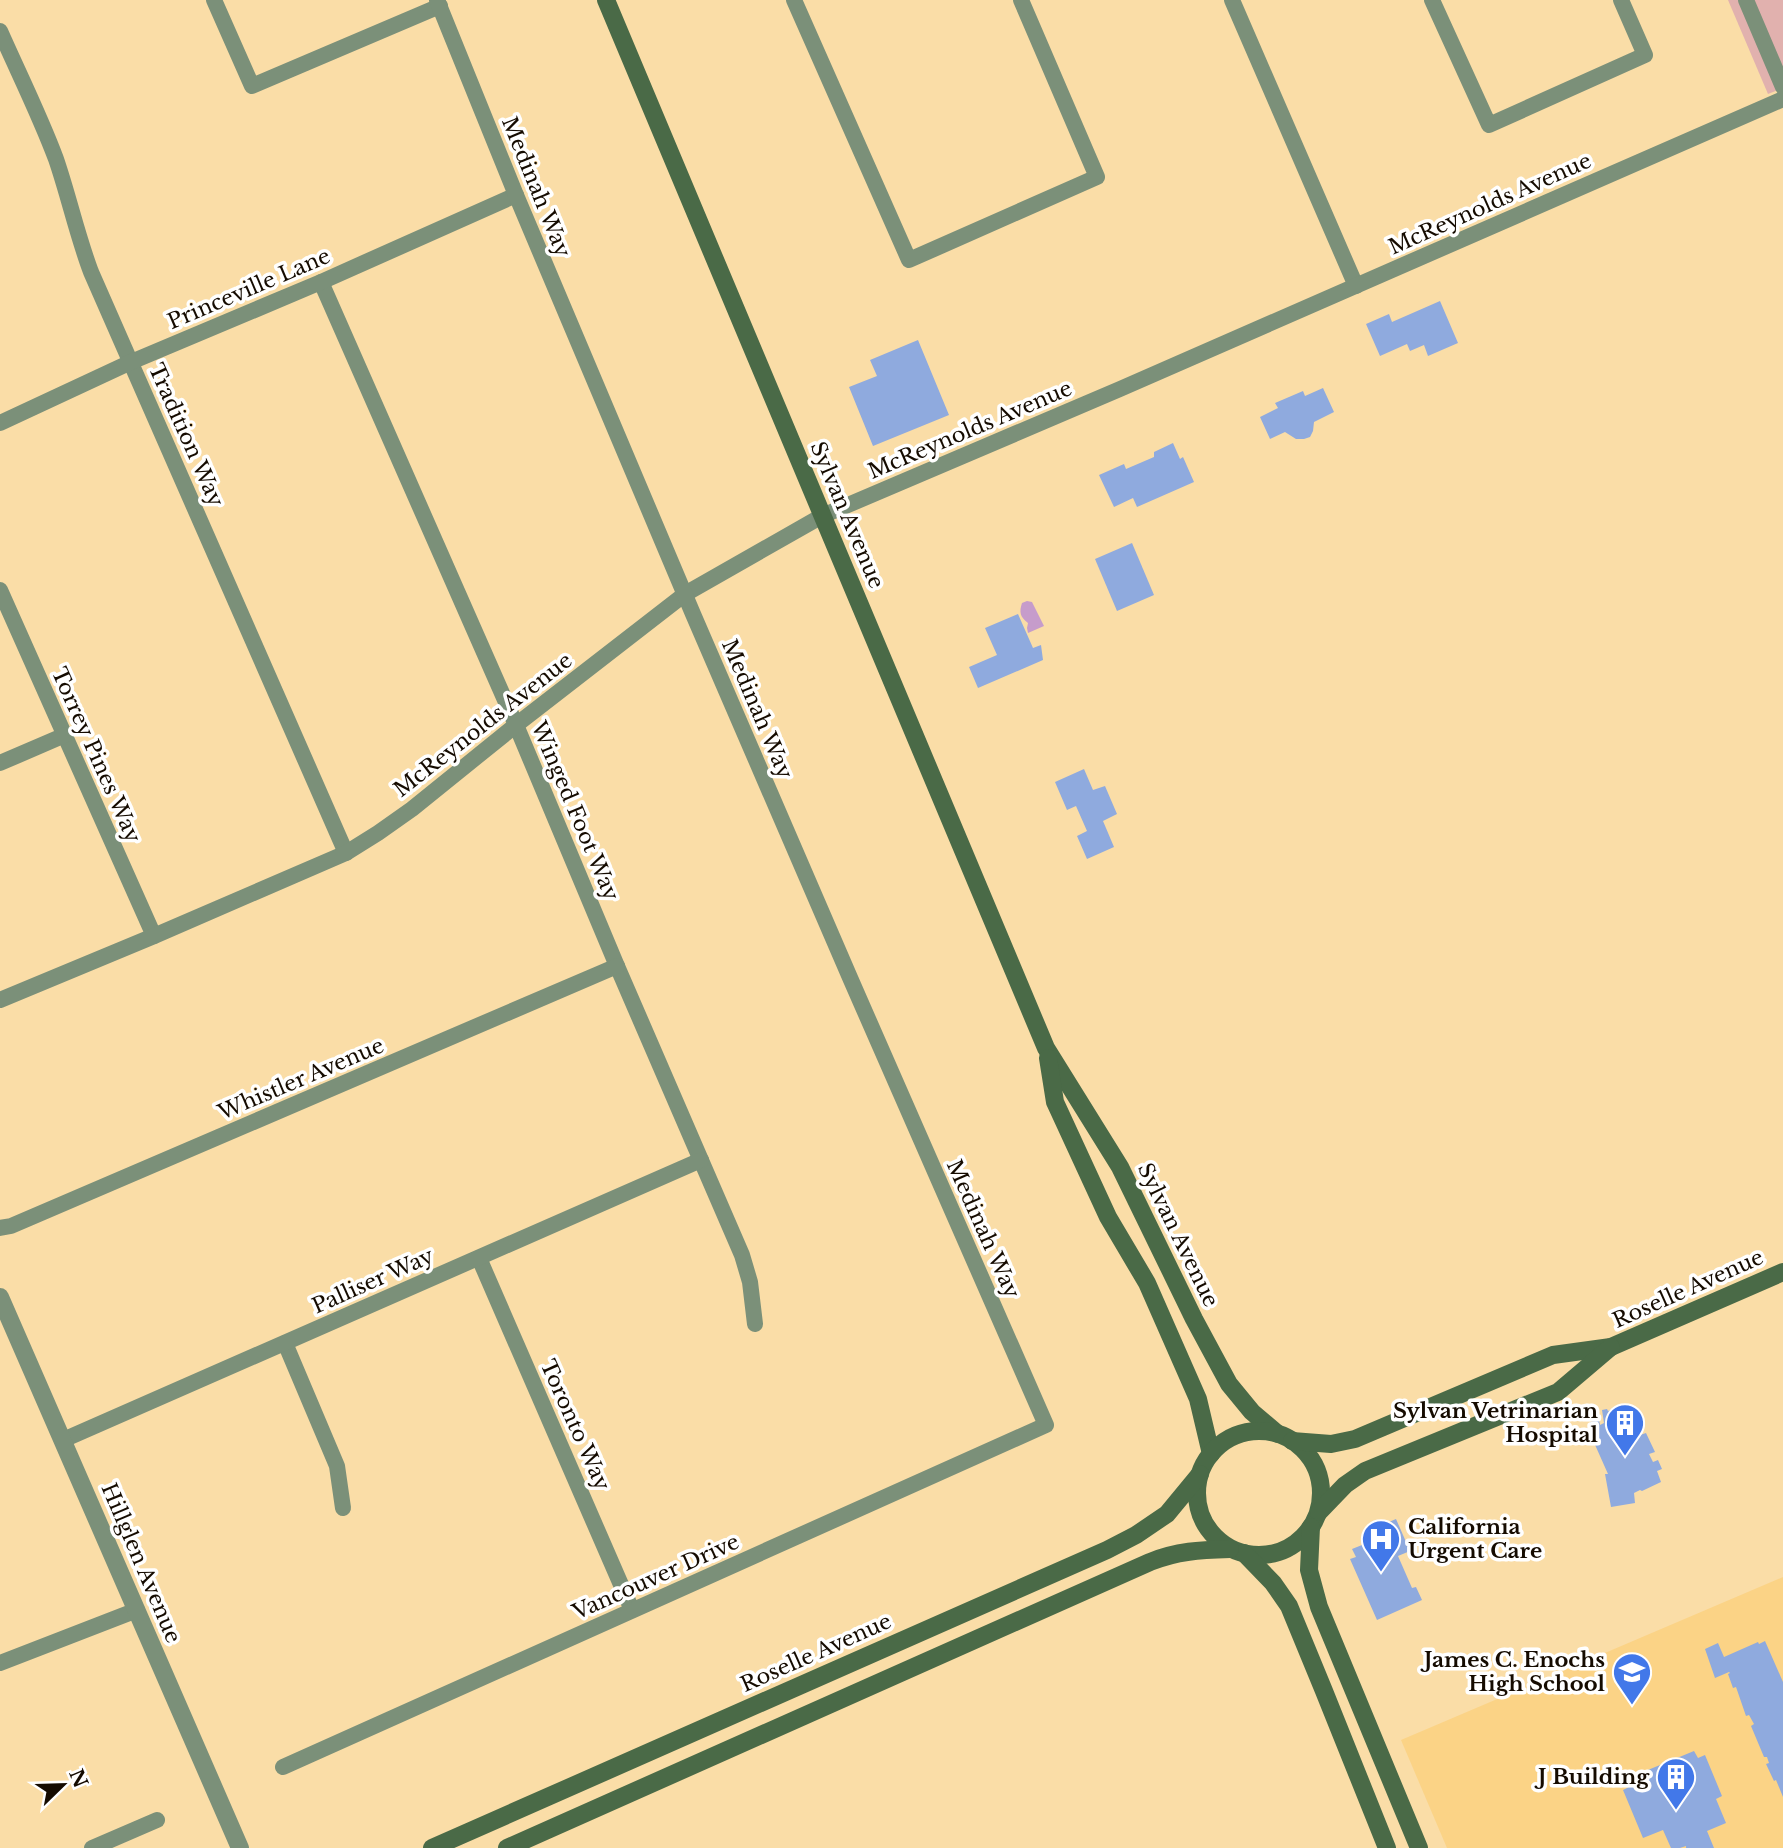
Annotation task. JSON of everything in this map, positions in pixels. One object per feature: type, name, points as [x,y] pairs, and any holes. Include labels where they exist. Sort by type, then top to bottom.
[{"type":"main road","name":"Sylvan Avenue","points":[[606,0],[1046,1048],[1119,1167],[1229,1384],[1252,1412],[1285,1438]]},
{"type":"main road","name":"Sylvan Avenue","points":[[1046,1048],[1055,1102],[1108,1217],[1146,1283],[1198,1399],[1211,1454]]},
{"type":"main road","name":"Roselle Avenue","points":[[1285,1438],[1331,1444],[1355,1439],[1553,1355],[1611,1347],[1783,1272]]},
{"type":"main road","name":"Roselle Avenue","points":[[1314,1520],[1331,1497],[1366,1471],[1558,1392],[1611,1347]]},
{"type":"main road","points":[[1387,1848],[1289,1606],[1272,1583],[1237,1551],[1210,1532],[1201,1515],[1197,1495],[1200,1474],[1211,1454],[1223,1442],[1245,1433],[1263,1432],[1285,1438],[1309,1457],[1318,1474],[1321,1493],[1314,1520],[1309,1570],[1319,1607],[1419,1848]]},
{"type":"main road","name":"Roselle Avenue","points":[[432,1848],[1107,1550],[1167,1514],[1200,1474]]},
{"type":"main road","points":[[507,1848],[1166,1555],[1189,1550],[1237,1551],[1266,1555],[1297,1542],[1314,1520]]},
{"type":"street","points":[[214,0],[252,86],[438,3]]},
{"type":"street","points":[[794,0],[909,260],[1097,177],[1021,0]]},
{"type":"street","points":[[1231,0],[1356,286]]},
{"type":"street","points":[[1432,0],[1489,125],[1645,55],[1621,0]]},
{"type":"street","points":[[1746,0],[1783,87]]},
{"type":"street","name":"Medinah Way","points":[[438,3],[685,594],[1046,1425]]},
{"type":"street","name":"Tradition Way","points":[[0,31],[55,157],[88,264],[346,853]]},
{"type":"street","name":"McReynolds Avenue","points":[[0,1000],[346,853],[412,810],[516,724],[685,594],[822,516],[1120,389],[1783,99]]},
{"type":"street","name":"Princeville Lane","points":[[0,423],[131,362],[321,282],[516,195]]},
{"type":"street","name":"Winged Foot Way","points":[[321,282],[516,724],[742,1255],[750,1282],[755,1324]]},
{"type":"street","name":"Torrey Pines Way","points":[[0,590],[154,936]]},
{"type":"street","points":[[0,763],[65,736]]},
{"type":"street","name":"Whistler Avenue","points":[[0,1228],[24,1221],[617,966]]},
{"type":"street","name":"Palliser Way","points":[[63,1440],[701,1160]]},
{"type":"street","name":"Toronto Way","points":[[479,1258],[632,1610]]},
{"type":"street","name":"Hillglen Avenue","points":[[0,1297],[240,1848]]},
{"type":"street","points":[[285,1343],[337,1466],[343,1508]]},
{"type":"street","name":"Vancouver Drive","points":[[283,1767],[1046,1425]]},
{"type":"street","points":[[0,1663],[136,1610]]},
{"type":"street","points":[[92,1848],[157,1820]]},
{"type":"shaded area","points":[[1728,0],[1783,0],[1783,88],[1768,94]]},
{"type":"shaded area","points":[[1032,602],[1044,626],[1028,633],[1028,623],[1020,612],[1022,603]]},
{"type":"shaded area","name":"James C. Enochs High School","points":[[1783,1577],[1783,1848],[1447,1848],[1401,1740]]},
{"type":"building","points":[[1440,301],[1458,343],[1428,356],[1424,345],[1410,351],[1407,344],[1380,356],[1366,324],[1389,314],[1392,322]]},
{"type":"building","points":[[918,340],[949,415],[873,446],[849,387],[877,376],[870,360]]},
{"type":"building","points":[[1323,388],[1334,412],[1314,422],[1310,437],[1296,439],[1285,432],[1270,439],[1260,417],[1278,408],[1275,403],[1303,391],[1305,396]]},
{"type":"building","points":[[1173,443],[1180,459],[1183,457],[1194,482],[1137,507],[1133,498],[1114,507],[1099,475],[1124,464],[1126,469],[1154,457],[1154,452]]},
{"type":"building","points":[[1132,543],[1154,595],[1117,611],[1095,559]]},
{"type":"building","points":[[1018,614],[1033,648],[1041,645],[1043,660],[978,688],[969,667],[997,655],[985,628]]},
{"type":"building","points":[[1084,769],[1093,790],[1105,786],[1117,814],[1103,821],[1114,847],[1087,859],[1077,836],[1087,831],[1076,806],[1067,810],[1055,782]]},
{"type":"building","name":"Sylvan Vetrinarian Hospital","points":[[1625,1404],[1640,1435],[1646,1433],[1655,1452],[1649,1454],[1653,1462],[1658,1460],[1662,1469],[1657,1471],[1661,1482],[1634,1493],[1635,1503],[1611,1507],[1605,1474],[1608,1474],[1588,1429],[1591,1427],[1590,1422],[1599,1420],[1600,1425],[1604,1423],[1602,1410],[1608,1411]]},
{"type":"building","name":"California Urgent Care","points":[[1396,1519],[1410,1551],[1398,1556],[1412,1588],[1416,1587],[1422,1600],[1377,1620],[1350,1559],[1356,1557],[1352,1549],[1367,1543],[1363,1533]]},
{"type":"building","points":[[1765,1641],[1783,1682],[1783,1797],[1766,1764],[1769,1763],[1767,1757],[1764,1757],[1751,1726],[1754,1724],[1749,1715],[1746,1716],[1736,1687],[1733,1688],[1728,1674],[1730,1673],[1715,1678],[1705,1649],[1718,1643],[1724,1657]]},
{"type":"building","name":"J Building","points":[[1694,1751],[1698,1758],[1705,1755],[1722,1796],[1716,1799],[1726,1823],[1707,1831],[1714,1848],[1671,1848],[1663,1830],[1643,1838],[1623,1790],[1629,1787],[1626,1779]]},
{"type":"place","name":"Sylvan Vetrinarian Hospital","points":[[1625,1457]]},
{"type":"place","name":"California Urgent Care","points":[[1381,1573]]},
{"type":"place","name":"James C. Enochs High School","points":[[1632,1706]]},
{"type":"place","name":"J Building","points":[[1676,1811]]}]
